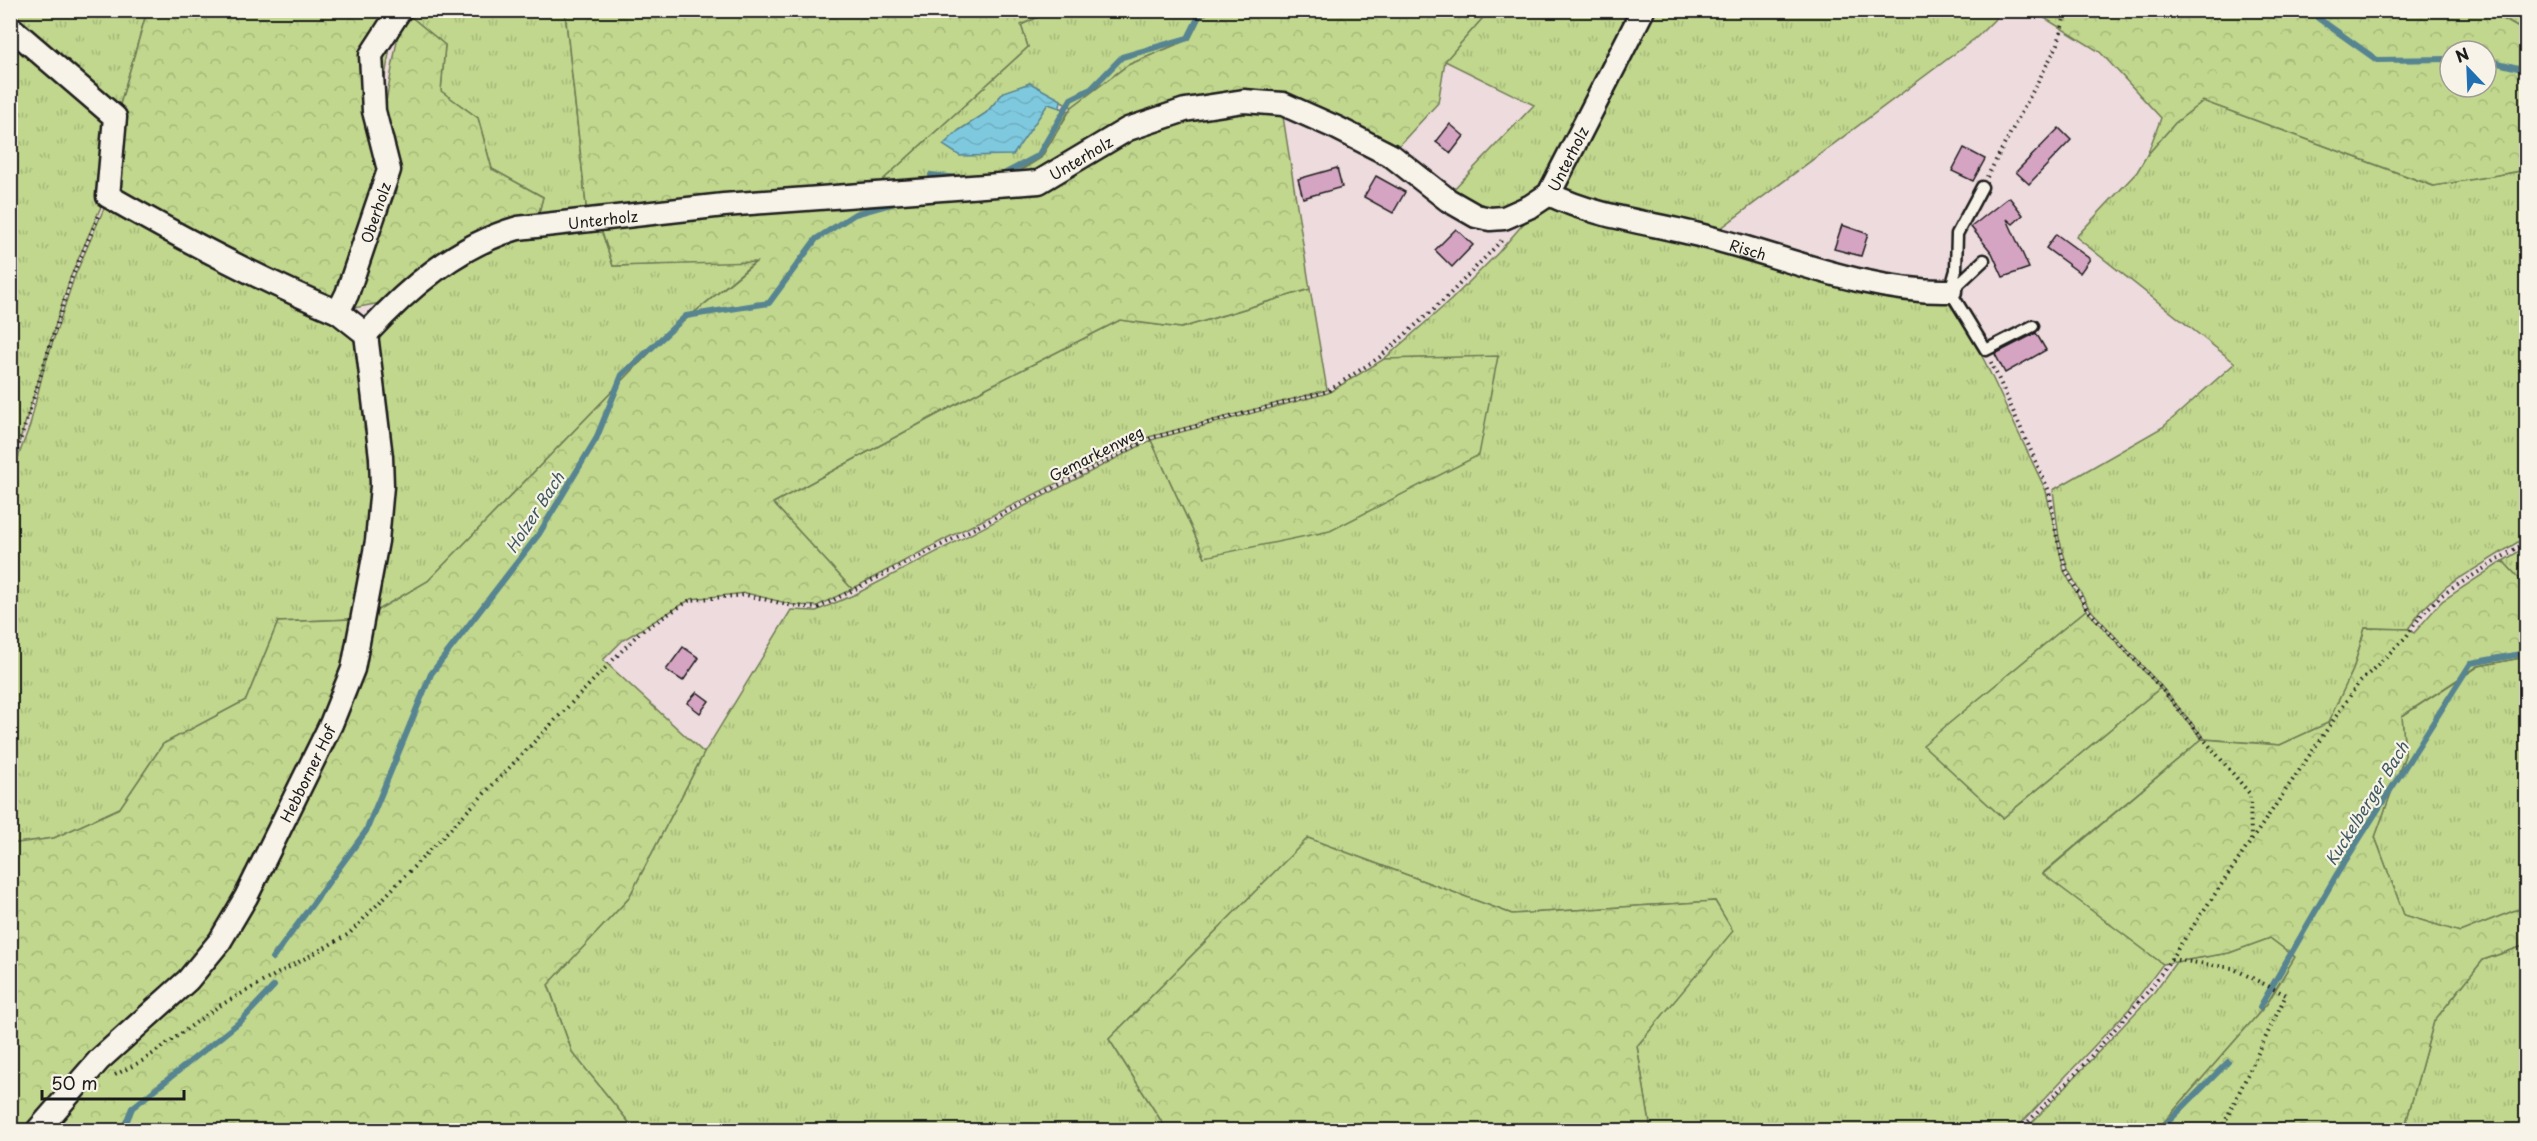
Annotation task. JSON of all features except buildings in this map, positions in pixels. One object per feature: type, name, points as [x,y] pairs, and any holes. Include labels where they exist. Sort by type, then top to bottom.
[{"type":"street","name":"Oberholz","points":[[338,312],[347,294],[389,170],[374,111],[371,55],[400,10]]},
{"type":"street","name":"Unterholz","points":[[366,334],[392,306],[451,260],[490,236],[518,228],[724,205],[1039,182],[1128,129],[1185,110],[1244,102],[1283,104],[1337,128],[1392,156],[1448,201],[1476,216],[1490,219],[1504,218],[1532,206],[1549,194],[1643,10]]},
{"type":"street","points":[[10,27],[115,117],[108,196],[189,242],[306,299],[338,312],[366,334]]},
{"type":"street","name":"Risch","points":[[1549,194],[1575,205],[1706,236],[1854,278],[1921,291],[1950,291]]},
{"type":"street","name":"Hebborner Hof","points":[[38,1131],[99,1060],[188,980],[220,941],[246,897],[331,724],[353,669],[377,541],[382,486],[381,458],[366,334]]},
{"type":"lane","points":[[1982,187],[1961,223],[1958,234],[1956,270],[1950,291],[1986,350],[2033,326]]},
{"type":"lane","points":[[1950,291],[1984,260]]},
{"type":"path","points":[[1982,187],[2058,44],[2066,10]]},
{"type":"path","points":[[10,473],[71,279],[108,196]]},
{"type":"path","name":"Gemarkenweg","points":[[114,1075],[144,1060],[219,1006],[349,934],[639,633],[690,600],[746,595],[793,606],[818,608],[1150,438],[1328,391],[1380,357],[1487,258]]},
{"type":"path","points":[[1986,350],[2049,491],[2057,538],[2066,570],[2087,609],[2160,687],[2250,794],[2251,841]]},
{"type":"path","points":[[2020,1131],[2126,1018],[2151,988],[2358,684],[2406,637],[2422,614],[2452,588],[2526,542]]},
{"type":"path","points":[[2171,959],[2232,968],[2286,995],[2221,1131]]},
{"type":"green space","points":[[415,10],[565,11],[587,214],[537,220],[543,197],[492,169],[478,118],[441,91],[445,45],[410,16]]},
{"type":"green space","points":[[1485,10],[1487,13],[1445,61],[1438,103],[1393,152],[1311,108],[1183,108],[1038,180],[1000,183],[1041,158],[1072,107],[1128,65],[1190,39],[1201,17],[1213,11]]},
{"type":"green space","points":[[2038,10],[2489,11],[2526,32],[2526,170],[2434,186],[2203,101],[2175,123],[2147,155],[2161,118],[2100,52],[2038,14]]},
{"type":"green space","points":[[11,11],[147,11],[117,115],[11,24]]},
{"type":"green space","points":[[147,11],[408,11],[393,30],[379,112],[390,190],[333,298],[324,300],[110,194],[117,115]]},
{"type":"green space","points":[[565,11],[1050,11],[1021,25],[1028,47],[876,186],[587,214]]},
{"type":"green space","points":[[1050,11],[1213,11],[1201,17],[1190,39],[1128,65],[1072,107],[1030,83],[1004,92],[986,113],[958,131],[1048,103],[1069,111],[1041,158],[998,182],[876,186],[1028,47],[1021,25]]},
{"type":"green space","points":[[1485,11],[1637,11],[1544,187],[1523,203],[1485,211],[1450,193],[1534,105],[1445,61],[1487,13]]},
{"type":"green space","points":[[1648,11],[1995,11],[1996,18],[1977,37],[1713,234],[1576,201],[1563,189]]},
{"type":"green space","points":[[2489,11],[2526,11],[2526,32]]},
{"type":"green space","points":[[410,16],[445,45],[441,91],[478,118],[492,169],[543,197],[537,220],[391,301],[354,308],[352,304],[396,191],[384,113],[399,29]]},
{"type":"green space","points":[[11,30],[113,118],[106,195],[70,278],[11,469]]},
{"type":"green space","points":[[2203,101],[2433,186],[2526,170],[2526,537],[2447,586],[2422,610],[2408,629],[2365,628],[2353,670],[2328,723],[2280,745],[2205,739],[2161,686],[2089,608],[2068,569],[2059,538],[2053,490],[2163,427],[2235,363],[2076,237],[2137,172],[2147,155],[2175,123]]},
{"type":"green space","points":[[1282,110],[1310,289],[1181,328],[1120,320],[988,387],[773,503],[852,589],[817,606],[794,605],[746,593],[691,599],[623,640],[603,660],[704,753],[628,899],[548,985],[572,1052],[635,1130],[11,1130],[10,844],[54,838],[120,808],[163,744],[246,700],[278,622],[353,619],[369,615],[428,581],[667,335],[756,262],[613,266],[599,223],[1038,186],[1185,113]]},
{"type":"green space","points":[[108,199],[333,318],[349,331],[357,344],[376,486],[354,619],[278,622],[246,700],[163,744],[120,808],[54,838],[11,844],[10,479],[30,425],[44,368],[74,278]]},
{"type":"green space","points":[[1559,207],[1945,299],[1963,321],[2046,491],[2064,571],[2086,610],[1924,745],[2003,818],[2160,688],[2202,739],[2043,873],[2163,964],[2129,1009],[2015,1130],[1651,1130],[1637,1046],[1732,931],[1715,901],[1512,914],[1308,838],[1109,1039],[1167,1130],[635,1130],[572,1052],[548,984],[628,899],[704,753],[791,610],[816,611],[856,594],[1151,440],[1205,557],[1498,357],[1384,359],[1451,300],[1498,253],[1530,216],[1544,209]]},
{"type":"green space","points":[[599,223],[613,266],[756,261],[667,335],[428,581],[369,615],[377,346],[384,324],[481,247]]},
{"type":"green space","points":[[1310,289],[1327,390],[1149,437],[949,537],[852,589],[773,503],[988,387],[1120,320],[1181,328]]},
{"type":"green space","points":[[1498,356],[1479,455],[1330,531],[1205,557],[1151,440],[1328,393],[1384,359]]},
{"type":"green space","points":[[2526,547],[2526,586],[2503,561]]},
{"type":"green space","points":[[2503,561],[2526,586],[2526,657],[2478,666],[2402,716],[2405,755],[2375,837],[2404,915],[2460,932],[2526,906],[2526,945],[2483,960],[2434,1021],[2404,1130],[2157,1130],[2267,1004],[2295,957],[2270,938],[2229,953],[2163,964],[2043,874],[2202,739],[2280,745],[2328,723],[2353,670],[2365,628],[2408,629],[2414,633],[2442,601]]},
{"type":"green space","points":[[2086,610],[2160,688],[2003,818],[1923,745]]},
{"type":"green space","points":[[2526,657],[2526,906],[2460,932],[2404,915],[2375,837],[2405,755],[2402,716],[2479,666]]},
{"type":"green space","points":[[1308,838],[1512,914],[1715,901],[1733,931],[1637,1046],[1651,1130],[1167,1130],[1109,1039]]},
{"type":"green space","points":[[2270,938],[2295,957],[2267,1004],[2157,1130],[2025,1130],[2152,995],[2176,962],[2229,953]]},
{"type":"green space","points":[[2526,945],[2526,1130],[2404,1130],[2434,1021],[2483,960]]},
{"type":"water","points":[[1030,83],[1061,100],[1060,108],[1048,104],[1013,155],[960,156],[943,145],[958,131],[986,113],[1004,92]]},
{"type":"waterway","name":"Holzer Bach","points":[[1000,176],[1038,156],[1071,99],[1091,89],[1122,57],[1188,38],[1202,10]]},
{"type":"waterway","points":[[2318,18],[2377,60],[2438,59]]},
{"type":"waterway","points":[[2498,63],[2526,70]]},
{"type":"waterway","name":"Holzer Bach","points":[[931,175],[958,178]]},
{"type":"waterway","name":"Holzer Bach","points":[[273,958],[366,831],[431,674],[539,534],[596,439],[622,375],[686,316],[769,303],[816,239],[855,214],[898,202]]},
{"type":"waterway","name":"Kuckelberger Bach","points":[[2260,1007],[2337,874],[2471,663],[2526,653]]},
{"type":"waterway","name":"Holzer Bach","points":[[123,1130],[132,1108],[242,1020],[274,986]]},
{"type":"waterway","name":"Kuckelberger Bach","points":[[2160,1130],[2228,1062]]}]
